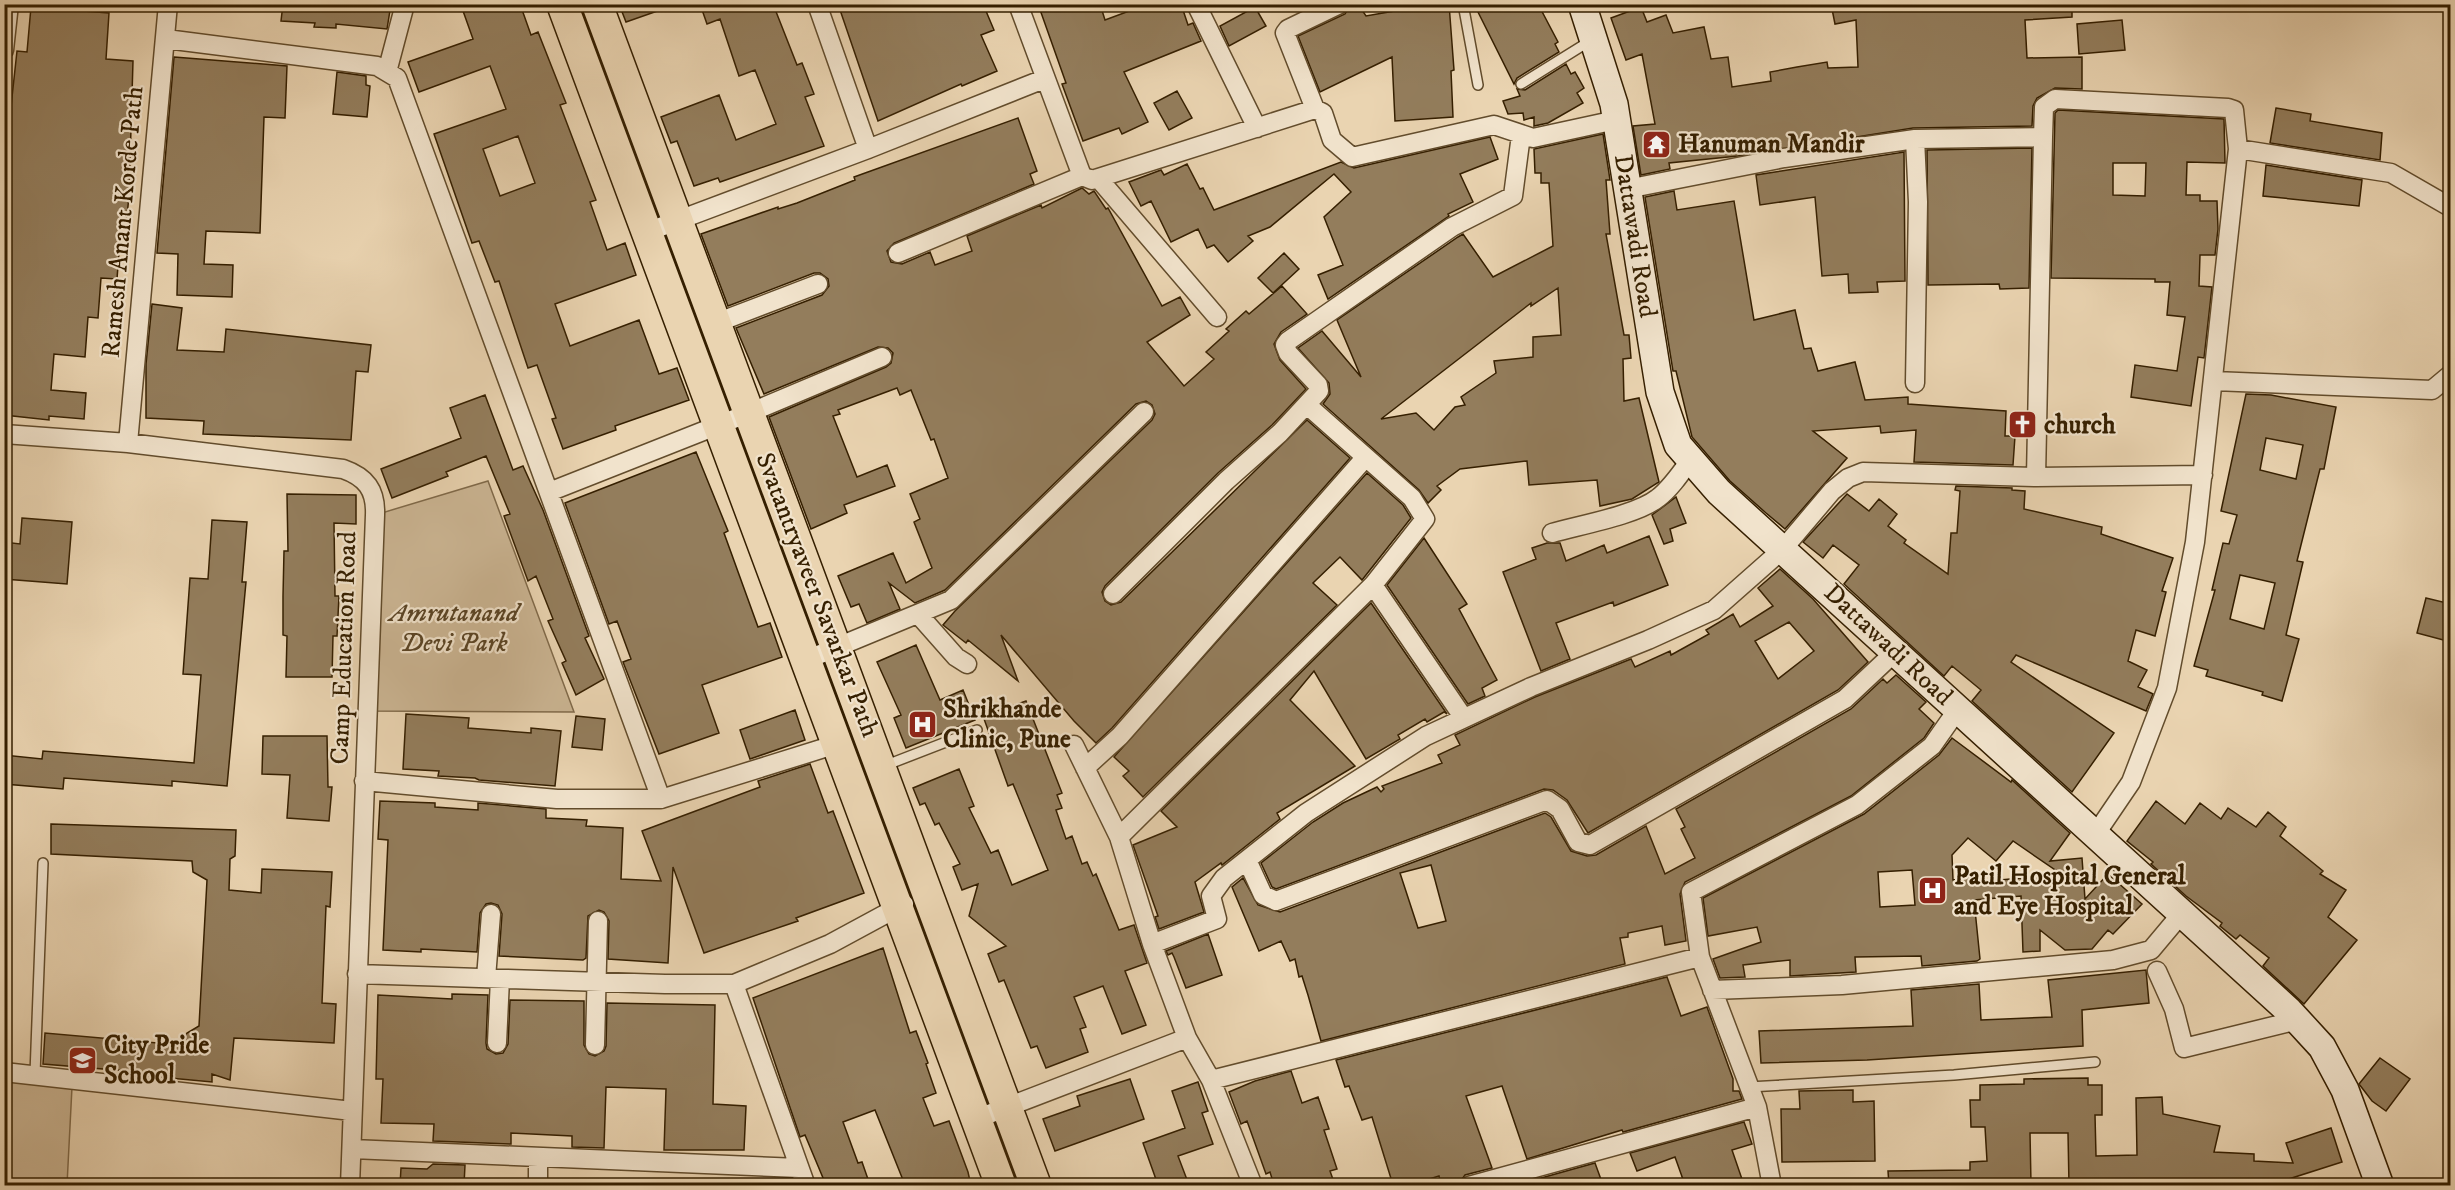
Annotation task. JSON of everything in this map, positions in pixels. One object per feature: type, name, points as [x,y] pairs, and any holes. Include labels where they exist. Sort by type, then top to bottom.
[{"type":"main road","name":"Svatantryaveer Savarkar Path","points":[[562,4],[1001,1185]]},
{"type":"main road","name":"Svatantryaveer Savarkar Path","points":[[597,4],[1036,1185]]},
{"type":"street","points":[[4,50],[9,4]]},
{"type":"street","name":"Ramesh Anant Korde Path","points":[[128,443],[168,4]]},
{"type":"street","points":[[387,72],[405,4]]},
{"type":"street","points":[[817,4],[868,149]]},
{"type":"street","points":[[1018,4],[1044,79],[1090,177],[1217,317]]},
{"type":"street","points":[[1196,4],[1257,128]]},
{"type":"street","points":[[1340,4],[1288,29],[1285,39],[1315,109],[1323,113],[1332,140],[1352,157],[1494,125],[1503,126],[1521,135],[1543,136],[1616,120]]},
{"type":"street","name":"Dattawadi Road","points":[[1582,4],[1595,38],[1616,120],[1660,392],[1678,445],[1719,492],[2298,1020],[2322,1047],[2345,1090],[2380,1185]]},
{"type":"street","points":[[166,39],[377,66],[397,78],[662,799]]},
{"type":"street","points":[[647,232],[868,149],[1044,79]]},
{"type":"street","points":[[2037,477],[2044,107],[2055,99],[2234,110],[2237,117],[2238,149],[2214,381],[2195,542],[2168,688],[2131,782],[2096,835]]},
{"type":"street","points":[[898,254],[1090,177],[1315,109]]},
{"type":"street","points":[[1113,594],[1307,405],[1320,388],[1288,353],[1285,345],[1288,341],[1452,227],[1514,196],[1521,135]]},
{"type":"street","points":[[1627,189],[1784,158],[1915,139],[2043,137]]},
{"type":"street","points":[[1915,139],[1918,202],[1915,383]]},
{"type":"street","points":[[2238,149],[2391,173],[2451,207]]},
{"type":"street","points":[[716,323],[818,284]]},
{"type":"street","points":[[549,492],[749,413],[882,357]]},
{"type":"street","points":[[2214,381],[2432,390],[2451,375]]},
{"type":"street","points":[[1119,837],[1373,585],[1425,519],[1412,498],[1307,405]]},
{"type":"street","points":[[806,660],[951,600],[1144,412]]},
{"type":"street","name":"Camp Education Road","points":[[4,434],[128,443],[343,469],[360,475],[371,487],[376,504],[350,1185]]},
{"type":"street","points":[[1085,768],[1119,736],[1365,458]]},
{"type":"street","points":[[1552,533],[1638,508],[1656,500],[1668,490],[1691,459]]},
{"type":"street","points":[[1152,944],[1217,919],[1211,896],[1214,890],[1247,860],[1306,813],[1426,736],[1463,717],[1714,610],[1783,549],[1832,491],[1848,478],[1863,472],[2037,477],[2203,475]]},
{"type":"street","points":[[1373,585],[1463,717]]},
{"type":"street","points":[[918,614],[956,657],[967,664]]},
{"type":"street","points":[[1247,860],[1263,895],[1276,901],[1547,800],[1560,809],[1578,842],[1590,845],[1845,699],[1895,652]]},
{"type":"street","points":[[1772,1185],[1757,1107],[1700,957],[1691,892],[1857,806],[1932,746],[1958,709]]},
{"type":"street","points":[[364,781],[557,799],[662,799],[837,744]]},
{"type":"street","points":[[1074,745],[1119,837],[1152,944],[1187,1038],[1211,1080],[1253,1185]]},
{"type":"street","points":[[357,974],[734,984],[830,944],[897,907],[928,895]]},
{"type":"street","points":[[1712,990],[1842,984],[2113,960],[2151,950],[2182,913]]},
{"type":"street","points":[[491,914],[497,1043]]},
{"type":"street","points":[[595,1045],[598,921]]},
{"type":"street","points":[[1211,1080],[1700,957]]},
{"type":"street","points":[[2157,971],[2174,1009],[2184,1048],[2298,1020]]},
{"type":"street","points":[[734,984],[806,1185]]},
{"type":"street","points":[[976,1119],[1187,1038]]},
{"type":"street","points":[[4,1072],[352,1111]]},
{"type":"street","points":[[1469,1185],[1757,1107]]},
{"type":"street","points":[[352,1149],[800,1168]]},
{"type":"street","points":[[538,1157],[538,1185]]},
{"type":"lane","points":[[1463,4],[1478,85]]},
{"type":"lane","points":[[1521,84],[1595,38]]},
{"type":"lane","points":[[881,766],[977,730]]},
{"type":"lane","points":[[35,1074],[43,863]]},
{"type":"lane","points":[[1749,1087],[1954,1075],[2096,1062]]},
{"type":"green space","name":"Amrutanand Devi Park","points":[[488,481],[574,712],[367,711],[375,515]]},
{"type":"green space","points":[[4,1080],[72,1087],[67,1185],[5,1185]]},
{"type":"building","points":[[283,4],[391,4],[387,29],[336,24],[336,28],[314,27],[315,23],[281,21]]},
{"type":"building","points":[[470,4],[520,4],[531,35],[538,32],[566,103],[560,105],[596,200],[590,202],[607,250],[625,243],[636,275],[555,304],[570,346],[639,320],[659,374],[677,368],[689,400],[615,426],[616,430],[563,449],[552,419],[556,418],[537,365],[528,368],[499,281],[495,282],[479,241],[472,243],[434,134],[506,109],[490,66],[419,92],[408,62],[473,39],[462,8]],"holes":[[[518,136],[535,183],[500,196],[483,149]]]},
{"type":"building","points":[[619,4],[669,4],[669,7],[626,22]]},
{"type":"building","points":[[700,4],[773,4],[797,65],[802,63],[814,94],[805,97],[824,146],[720,182],[718,178],[694,186],[677,141],[671,143],[661,117],[719,95],[736,140],[776,124],[755,70],[739,76],[720,19],[707,24]]},
{"type":"building","points":[[838,4],[983,4],[994,30],[981,35],[997,71],[962,86],[961,84],[878,121]]},
{"type":"building","points":[[1038,4],[1100,4],[1105,20],[1148,4],[1181,4],[1188,25],[1193,23],[1201,41],[1124,72],[1148,122],[1122,134],[1119,128],[1083,141],[1062,84],[1066,83]]},
{"type":"building","points":[[1351,4],[1358,4],[1366,16],[1394,11],[1394,7],[1403,4],[1449,4],[1454,70],[1451,71],[1453,117],[1395,121],[1392,57],[1320,92],[1298,36],[1345,14]]},
{"type":"building","points":[[1474,4],[1538,4],[1558,42],[1555,44],[1559,52],[1517,78],[1514,84]]},
{"type":"building","points":[[1831,4],[2072,4],[2072,17],[2025,20],[2027,58],[2082,57],[2082,89],[2055,88],[2037,98],[2033,106],[2032,126],[1913,128],[1738,156],[1669,163],[1670,169],[1641,175],[1633,126],[1655,124],[1642,54],[1626,60],[1611,18],[1641,7],[1647,22],[1666,15],[1673,33],[1704,27],[1711,59],[1728,57],[1732,87],[1771,81],[1770,72],[1827,62],[1828,68],[1858,67],[1856,20],[1835,24]]},
{"type":"building","points":[[31,7],[109,13],[106,59],[133,61],[129,196],[126,226],[121,226],[117,279],[101,278],[98,318],[88,317],[85,357],[54,354],[51,390],[86,393],[84,419],[49,416],[49,420],[4,415],[4,243],[10,175],[4,174],[4,171],[17,51],[27,52]]},
{"type":"building","points":[[1255,7],[1266,26],[1229,46],[1220,26]]},
{"type":"building","points":[[2122,20],[2125,50],[2079,54],[2077,24]]},
{"type":"building","points":[[174,57],[287,66],[285,118],[264,117],[260,233],[206,231],[204,264],[233,265],[232,297],[177,295],[178,254],[157,253]]},
{"type":"building","points":[[1566,64],[1571,74],[1575,72],[1584,88],[1577,93],[1583,103],[1548,123],[1534,126],[1534,117],[1524,120],[1523,113],[1508,114],[1503,101],[1520,96],[1517,89],[1525,90]]},
{"type":"building","points":[[337,72],[366,76],[366,85],[370,86],[367,117],[333,114]]},
{"type":"building","points":[[1177,91],[1192,118],[1169,130],[1154,103]]},
{"type":"building","points":[[2276,108],[2311,114],[2310,121],[2382,133],[2380,160],[2270,143]]},
{"type":"building","points":[[2058,110],[2224,119],[2225,163],[2187,162],[2186,195],[2200,195],[2200,201],[2217,201],[2218,229],[2215,255],[2200,255],[2199,286],[2212,287],[2204,358],[2198,357],[2191,406],[2131,397],[2135,365],[2177,371],[2185,317],[2167,315],[2170,282],[2155,282],[2155,279],[2051,278],[2055,113]],"holes":[[[2113,163],[2146,163],[2145,196],[2113,195]]]},
{"type":"building","points":[[1018,118],[1037,171],[1030,174],[1034,184],[894,243],[887,251],[891,262],[902,264],[930,252],[935,265],[972,251],[967,236],[1041,205],[1042,208],[1082,188],[1089,194],[1094,191],[1106,209],[1108,208],[1162,306],[1180,297],[1190,315],[1147,342],[1184,386],[1214,359],[1206,352],[1229,331],[1226,329],[1246,311],[1249,314],[1282,286],[1307,314],[1281,332],[1274,344],[1280,360],[1306,389],[1272,425],[1218,473],[1105,586],[1102,592],[1105,601],[1111,605],[1121,602],[1307,420],[1350,458],[1112,728],[1096,743],[1074,721],[1001,635],[1018,681],[968,640],[966,643],[943,625],[1152,420],[1155,414],[1152,405],[1146,401],[1136,404],[945,590],[915,603],[889,583],[900,609],[867,623],[859,604],[851,607],[838,576],[893,553],[906,583],[932,568],[914,522],[920,519],[910,494],[948,478],[934,439],[931,440],[911,390],[900,395],[897,388],[838,410],[840,414],[833,416],[857,477],[887,465],[895,486],[844,505],[847,513],[811,529],[769,417],[886,367],[891,363],[893,353],[888,348],[878,347],[764,394],[736,328],[822,295],[829,286],[828,279],[820,273],[814,273],[728,306],[701,234],[778,207],[778,209],[797,203],[855,180],[854,177]]},
{"type":"building","points":[[1603,134],[1610,180],[1606,180],[1610,234],[1606,234],[1624,335],[1629,335],[1631,358],[1623,359],[1624,401],[1639,398],[1659,482],[1632,499],[1600,506],[1597,480],[1529,485],[1527,461],[1460,469],[1437,486],[1441,490],[1428,503],[1419,490],[1323,404],[1330,394],[1329,383],[1298,348],[1322,331],[1361,377],[1337,320],[1458,237],[1463,234],[1493,277],[1553,246],[1549,183],[1541,183],[1541,173],[1535,173],[1534,149]],"holes":[[[1558,288],[1561,335],[1533,337],[1533,357],[1494,361],[1496,373],[1461,397],[1465,405],[1455,407],[1434,430],[1416,413],[1381,419],[1531,303],[1531,306]]]},
{"type":"building","points":[[1490,137],[1498,159],[1460,174],[1473,202],[1448,214],[1449,216],[1328,299],[1318,275],[1343,265],[1324,217],[1351,192],[1334,174],[1270,227],[1248,236],[1253,241],[1228,262],[1214,245],[1207,248],[1198,229],[1171,242],[1151,201],[1141,206],[1129,182],[1161,170],[1164,175],[1187,164],[1214,210],[1341,162],[1354,168]]},
{"type":"building","points":[[2032,148],[2029,288],[2000,289],[1999,284],[1928,285],[1927,150]]},
{"type":"building","points":[[1904,152],[1905,281],[1877,282],[1878,292],[1849,293],[1848,274],[1822,276],[1815,197],[1760,205],[1756,175]]},
{"type":"building","points":[[2266,165],[2362,180],[2359,206],[2263,196]]},
{"type":"building","points":[[1674,191],[1677,210],[1734,201],[1754,320],[1795,310],[1804,349],[1811,348],[1818,371],[1855,362],[1865,400],[1908,397],[1908,404],[2006,411],[2005,436],[2015,436],[2013,465],[1914,462],[1916,430],[1881,433],[1880,426],[1813,431],[1847,458],[1785,529],[1730,481],[1692,437],[1676,371],[1673,371],[1645,197]]},
{"type":"building","points":[[1284,253],[1299,269],[1273,293],[1258,278]]},
{"type":"building","points":[[152,304],[182,308],[177,350],[224,352],[226,329],[371,345],[368,372],[356,371],[351,440],[203,434],[204,421],[146,418],[146,364]]},
{"type":"building","points":[[2246,394],[2271,395],[2336,407],[2324,469],[2320,469],[2297,561],[2303,562],[2286,635],[2299,639],[2282,701],[2262,695],[2263,692],[2206,676],[2208,670],[2194,666],[2215,590],[2212,590],[2223,543],[2229,544],[2237,515],[2221,511]],"holes":[[[2266,438],[2303,445],[2296,479],[2260,470]],[[2240,575],[2275,583],[2264,629],[2230,619]]]},
{"type":"building","points":[[485,395],[513,470],[523,466],[543,510],[589,636],[585,638],[604,679],[576,695],[562,663],[566,661],[548,621],[553,619],[536,576],[528,581],[504,516],[510,514],[486,456],[446,472],[448,476],[392,498],[381,469],[461,438],[450,408]]},
{"type":"building","points":[[696,452],[728,531],[724,533],[758,627],[770,623],[782,657],[702,685],[719,733],[659,754],[623,662],[631,659],[617,621],[609,624],[565,503]]},
{"type":"building","points":[[1367,473],[1403,505],[1411,518],[1362,580],[1340,557],[1313,583],[1337,605],[1143,797],[1123,776],[1129,771],[1114,757]]},
{"type":"building","points":[[1956,486],[2012,488],[2012,490],[2025,491],[2024,509],[2102,527],[2101,534],[2173,558],[2162,591],[2166,592],[2155,636],[2136,630],[2128,661],[2147,670],[2138,687],[2153,694],[2146,711],[2016,655],[2011,662],[2114,733],[2072,792],[1972,701],[1981,690],[1952,666],[1944,676],[1844,584],[1859,565],[1833,545],[1823,558],[1803,542],[1847,494],[1869,511],[1879,499],[1897,514],[1888,526],[1906,540],[1904,543],[1948,574],[1951,533],[1957,533],[1960,491],[1955,490]]},
{"type":"building","points":[[287,494],[356,495],[356,524],[334,523],[335,596],[339,596],[337,636],[333,636],[332,677],[286,677],[287,636],[283,635],[283,596],[284,551],[288,551]]},
{"type":"building","points":[[1676,497],[1686,523],[1670,529],[1673,541],[1664,544],[1652,515]]},
{"type":"building","points":[[22,518],[72,522],[67,584],[4,579],[4,542],[20,544]]},
{"type":"building","points":[[212,520],[247,522],[242,582],[246,582],[227,786],[172,781],[172,786],[64,778],[63,789],[4,784],[4,755],[42,759],[43,751],[194,763],[201,675],[183,674],[190,578],[208,579]]},
{"type":"building","points":[[1649,536],[1668,585],[1614,606],[1613,602],[1556,623],[1570,659],[1541,671],[1503,572],[1536,559],[1532,548],[1547,543],[1560,543],[1566,561],[1604,545],[1607,553]]},
{"type":"building","points":[[1424,538],[1467,604],[1459,609],[1497,680],[1482,688],[1485,696],[1468,704],[1387,585]]},
{"type":"building","points":[[1780,569],[1813,599],[1868,662],[1838,690],[1588,833],[1567,800],[1553,790],[1544,789],[1276,889],[1272,887],[1261,863],[1313,822],[1343,803],[1377,787],[1381,792],[1384,789],[1382,786],[1442,763],[1438,755],[1460,745],[1455,735],[1535,697],[1631,659],[1635,667],[1670,651],[1671,655],[1709,634],[1706,630],[1733,614],[1740,627],[1773,606],[1758,588]],"holes":[[[1789,622],[1814,651],[1778,679],[1755,641]]]},
{"type":"building","points":[[2426,598],[2451,604],[2451,642],[2417,633]]},
{"type":"building","points":[[1371,603],[1447,714],[1444,712],[1427,722],[1425,719],[1398,735],[1400,739],[1366,759],[1314,671],[1290,700],[1355,766],[1277,813],[1280,819],[1222,865],[1221,863],[1195,882],[1204,912],[1159,929],[1155,917],[1158,916],[1133,845],[1177,827],[1161,811]]},
{"type":"building","points":[[916,645],[940,700],[963,690],[975,720],[906,748],[894,718],[901,715],[877,662]]},
{"type":"building","points":[[1896,675],[1926,702],[1919,709],[1934,723],[1924,738],[1851,796],[1685,882],[1680,894],[1686,941],[1665,945],[1662,926],[1628,933],[1628,937],[1620,938],[1625,964],[1321,1041],[1295,959],[1290,961],[1281,941],[1259,951],[1232,887],[1243,878],[1258,905],[1280,912],[1545,813],[1551,817],[1571,851],[1587,856],[1596,855],[1646,826],[1665,874],[1695,858],[1681,829],[1685,827],[1676,809],[1851,709],[1883,679],[1887,683]],"holes":[[[1431,865],[1446,921],[1418,928],[1400,873]]]},
{"type":"building","points":[[1026,701],[1062,793],[1057,795],[1062,808],[1056,810],[1066,839],[1072,836],[1082,864],[1087,862],[1093,876],[1096,874],[1119,930],[1134,925],[1147,963],[1125,971],[1146,1025],[1122,1034],[1103,986],[1074,997],[1086,1027],[1080,1029],[1088,1052],[1046,1068],[1037,1046],[1031,1048],[1004,980],[999,982],[988,954],[1006,946],[969,916],[978,884],[962,890],[953,867],[960,864],[939,823],[935,825],[925,803],[920,805],[913,788],[959,769],[974,806],[969,808],[991,853],[998,850],[1012,885],[1048,870],[1013,784],[1008,786],[983,716]]},
{"type":"building","points":[[795,710],[805,740],[750,759],[740,730]]},
{"type":"building","points":[[406,714],[469,718],[468,728],[531,733],[531,728],[561,731],[555,786],[438,776],[439,771],[403,769]]},
{"type":"building","points":[[576,716],[605,719],[602,750],[572,747]]},
{"type":"building","points":[[263,736],[327,736],[328,787],[332,787],[329,821],[287,818],[290,775],[262,774]]},
{"type":"building","points":[[1952,738],[2011,782],[2012,780],[2070,833],[2050,861],[2082,858],[2085,899],[2108,874],[2142,904],[2113,934],[2108,930],[2092,949],[2065,950],[2040,930],[2040,951],[2023,952],[2021,896],[1974,900],[1980,959],[1977,961],[1922,966],[1921,956],[1855,957],[1856,972],[1790,976],[1790,960],[1743,965],[1745,977],[1720,978],[1713,959],[1761,942],[1757,927],[1708,936],[1703,898],[1864,814],[1939,755]],"holes":[[[1968,838],[1996,861],[2013,841],[2061,874],[1979,882],[1984,876],[1953,880],[1952,855]],[[1912,870],[1915,905],[1880,907],[1878,872]]]},
{"type":"building","points":[[810,764],[828,813],[833,811],[864,893],[796,918],[798,921],[704,953],[673,867],[668,963],[608,959],[609,921],[604,912],[599,910],[588,916],[586,958],[583,960],[499,956],[502,914],[498,905],[491,903],[486,904],[480,913],[477,952],[421,949],[421,952],[383,950],[388,840],[378,839],[380,801],[435,803],[435,807],[478,810],[478,803],[546,809],[546,818],[587,820],[586,826],[623,828],[621,879],[661,881],[642,831],[760,787],[758,781]]},
{"type":"building","points":[[2156,801],[2185,824],[2200,803],[2221,819],[2228,808],[2256,827],[2268,812],[2286,827],[2280,836],[2323,871],[2320,874],[2346,890],[2328,917],[2357,940],[2304,1004],[2263,966],[2269,958],[2240,935],[2236,939],[2220,926],[2222,923],[2186,896],[2151,864],[2153,862],[2127,841]]},
{"type":"building","points":[[51,824],[236,830],[235,856],[230,859],[229,890],[261,893],[262,869],[332,872],[330,907],[326,906],[322,1003],[336,1004],[334,1043],[234,1038],[230,1080],[212,1074],[212,1082],[127,1074],[127,1071],[43,1064],[45,1033],[180,1045],[187,1033],[199,1026],[207,880],[193,872],[192,861],[51,854]]},
{"type":"building","points":[[1208,934],[1222,975],[1186,988],[1172,953],[1168,955],[1166,951]]},
{"type":"building","points":[[883,948],[910,1033],[916,1031],[936,1093],[923,1098],[934,1126],[949,1121],[968,1172],[970,1181],[959,1185],[905,1185],[875,1110],[843,1122],[858,1163],[862,1162],[870,1185],[826,1185],[805,1135],[800,1137],[753,998]]},
{"type":"building","points":[[2146,970],[2149,1003],[2082,1010],[2083,1046],[1867,1060],[1761,1063],[1759,1031],[1913,1026],[1911,990],[1979,984],[1981,1020],[2052,1017],[2048,980]]},
{"type":"building","points":[[1667,977],[1681,1016],[1707,1007],[1733,1079],[1733,1091],[1739,1091],[1742,1099],[1623,1132],[1622,1130],[1527,1159],[1502,1086],[1466,1096],[1492,1168],[1465,1175],[1458,1185],[1441,1185],[1439,1176],[1410,1185],[1393,1185],[1372,1117],[1362,1120],[1349,1086],[1345,1087],[1336,1060]]},
{"type":"building","points":[[452,994],[488,995],[486,1043],[487,1049],[496,1054],[503,1053],[508,1044],[510,1000],[584,1001],[584,1045],[589,1054],[595,1056],[604,1051],[606,1046],[607,1003],[715,1005],[713,1104],[746,1106],[744,1150],[664,1150],[666,1089],[606,1087],[604,1148],[572,1147],[572,1136],[511,1133],[511,1144],[433,1141],[434,1124],[381,1123],[383,1079],[376,1079],[378,995],[452,999]]},
{"type":"building","points":[[2380,1058],[2410,1079],[2386,1111],[2372,1101],[2359,1084]]},
{"type":"building","points":[[1291,1071],[1302,1103],[1318,1097],[1329,1129],[1324,1130],[1337,1169],[1330,1171],[1335,1185],[1305,1185],[1303,1180],[1287,1185],[1274,1185],[1270,1172],[1266,1174],[1247,1121],[1241,1124],[1229,1092],[1255,1081]]},
{"type":"building","points":[[2088,1078],[2088,1085],[2102,1085],[2102,1115],[2095,1115],[2096,1156],[2137,1155],[2136,1098],[2162,1097],[2163,1114],[2220,1126],[2214,1152],[2254,1154],[2254,1161],[2293,1163],[2286,1143],[2331,1128],[2342,1162],[2270,1185],[2069,1185],[2068,1133],[2030,1133],[2031,1184],[1889,1185],[1888,1171],[1970,1170],[1970,1162],[1987,1161],[1985,1127],[1971,1127],[1970,1100],[1980,1100],[1980,1085],[2024,1084],[2024,1079]]},
{"type":"building","points":[[1130,1079],[1144,1119],[1055,1151],[1043,1119],[1080,1106],[1077,1096]]},
{"type":"building","points":[[1198,1082],[1208,1111],[1202,1113],[1213,1144],[1178,1156],[1189,1185],[1158,1185],[1143,1143],[1185,1128],[1172,1091]]},
{"type":"building","points":[[1853,1090],[1853,1102],[1874,1101],[1875,1161],[1782,1162],[1781,1109],[1800,1109],[1799,1091]]},
{"type":"building","points":[[1744,1122],[1752,1144],[1732,1150],[1744,1185],[1685,1185],[1675,1157],[1637,1171],[1630,1153]]},
{"type":"building","points":[[1595,1163],[1603,1185],[1536,1185],[1534,1180]]},
{"type":"building","points":[[433,1164],[465,1165],[464,1185],[400,1185],[401,1168],[427,1169]]},
{"type":"place","name":"Hanuman Mandir","points":[[1657,144]]},
{"type":"place","name":"church","points":[[2023,425]]},
{"type":"place","name":"Shrikhande Clinic, Pune","points":[[922,724]]},
{"type":"place","name":"Patil Hospital General and Eye Hospital","points":[[1933,891]]},
{"type":"place","name":"City Pride School","points":[[83,1060]]}]
